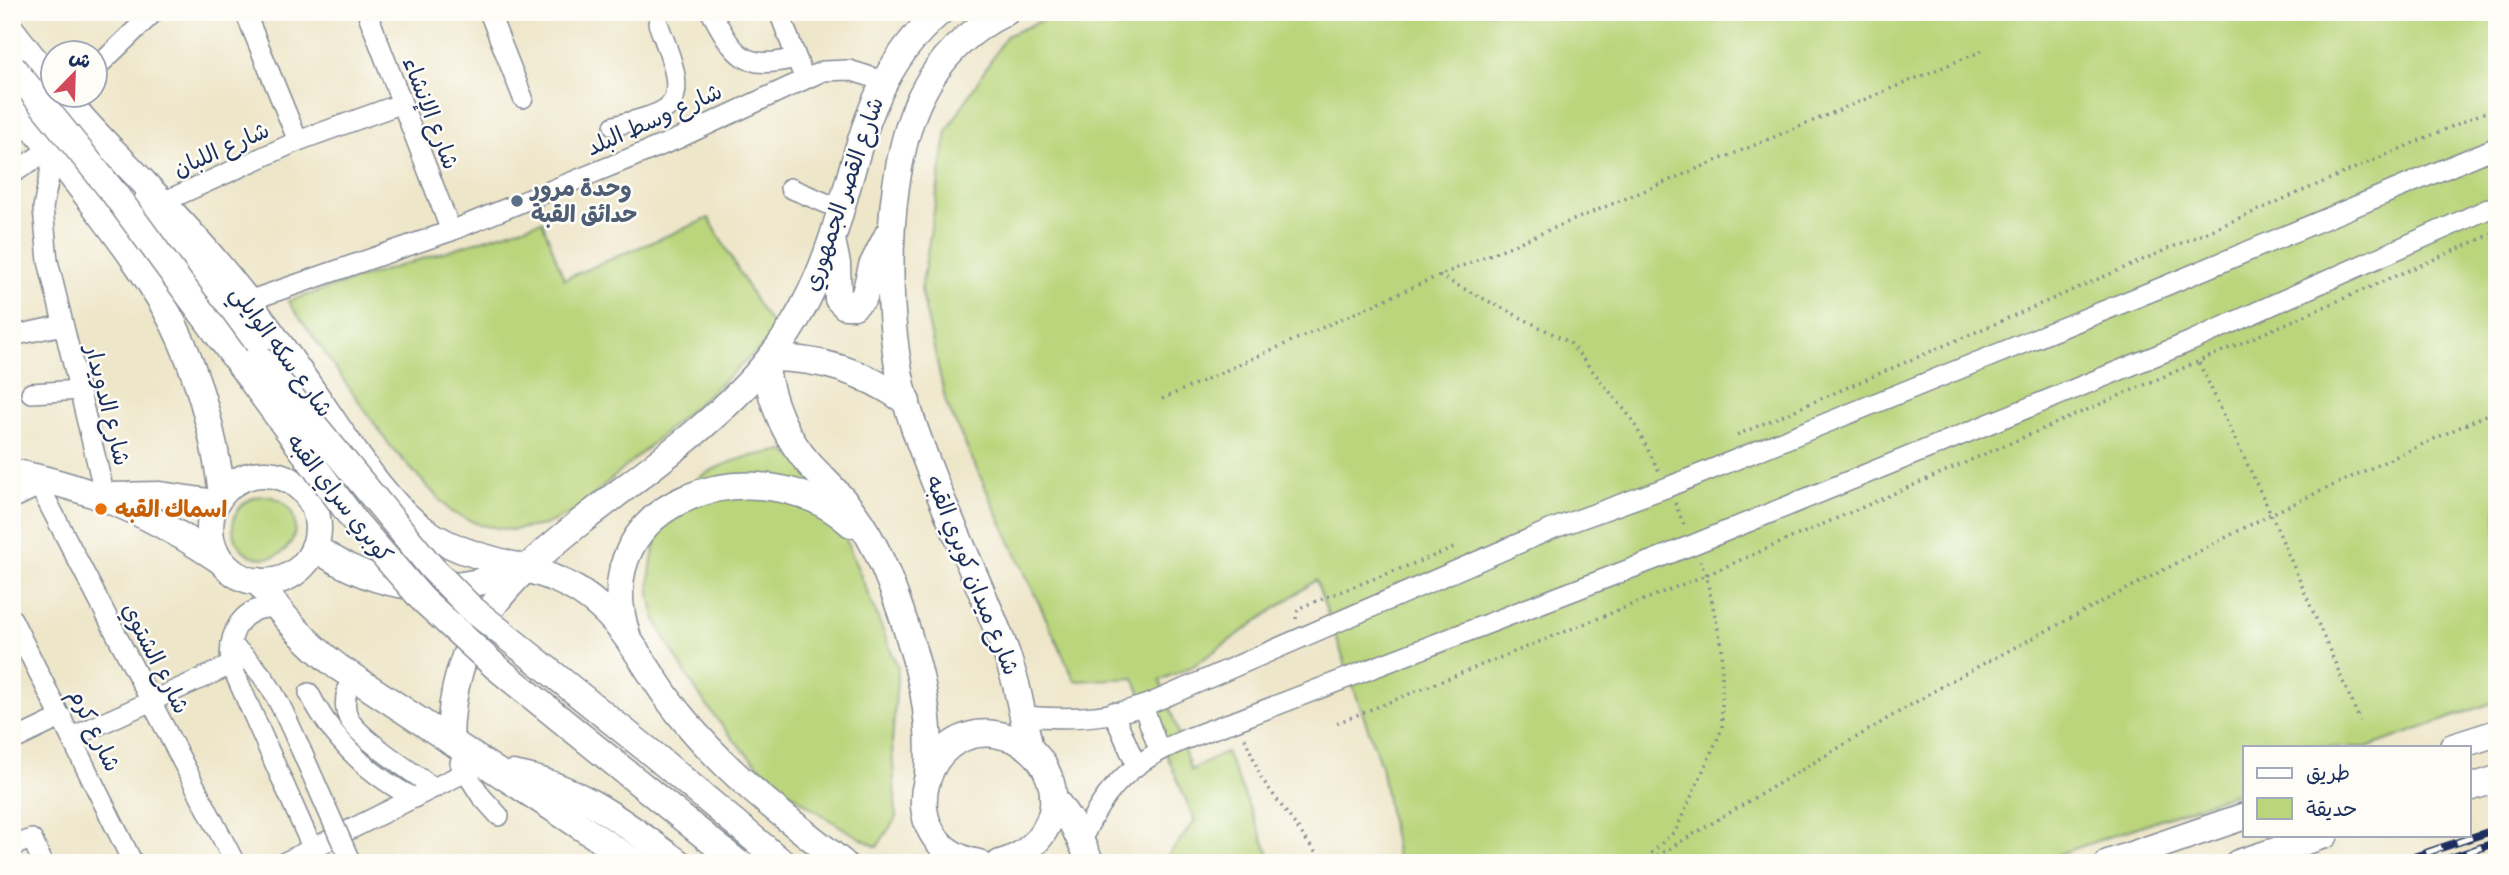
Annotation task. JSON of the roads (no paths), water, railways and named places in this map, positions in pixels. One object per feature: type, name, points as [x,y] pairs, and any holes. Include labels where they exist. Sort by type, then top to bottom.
[{"type":"main road","name":"شارع القصر الجمهوري","points":[[450,741],[452,702],[462,663],[488,610],[526,567],[715,415],[767,361],[799,314],[832,238],[856,152],[884,80],[918,31],[940,12]]},
{"type":"main road","name":"شارع القصر الجمهوري","points":[[906,402],[891,299],[891,230],[901,162],[920,97],[947,55],[984,23],[1006,12]]},
{"type":"main road","name":"شارع سكه الوايلي","points":[[12,32],[38,64]]},
{"type":"main road","name":"كوبري سراي القبه","points":[[12,67],[114,193],[325,483],[388,561],[449,625],[496,667],[738,863]]},
{"type":"main road","points":[[12,102],[140,265],[174,326],[200,391],[215,447],[219,498],[210,522],[210,533],[221,561]]},
{"type":"main road","name":"شارع سكه الوايلي","points":[[76,108],[163,202],[248,301],[370,475],[400,510],[458,549],[480,558],[547,574],[583,593],[600,606],[627,637]]},
{"type":"main road","name":"كوبري سراي القبه","points":[[140,178],[152,208],[168,236],[258,358],[423,558],[471,608],[783,863]]},
{"type":"main road","points":[[832,238],[837,264],[838,299],[845,306],[854,306],[859,305],[864,297],[872,266],[891,230]]},
{"type":"main road","points":[[906,402],[876,382],[842,367],[794,358],[767,361],[775,408],[784,428],[810,465],[852,510],[873,543],[894,590],[923,682],[929,728],[928,774],[923,800],[929,827],[946,848],[957,856],[979,863]]},
{"type":"main road","name":"شارع ميدان كوبري القبه","points":[[906,402],[930,468],[1006,652],[1024,716],[1030,749]]},
{"type":"main road","points":[[29,478],[105,496],[165,525],[244,578],[258,581],[281,579],[301,567],[314,547],[317,524],[315,513],[304,492],[286,479],[263,474],[240,479],[219,498],[105,496]]},
{"type":"main road","points":[[843,863],[767,803],[721,761],[679,715],[627,637],[620,595],[622,573],[635,540],[665,509],[690,495],[730,486],[772,487],[792,491],[830,508],[873,543]]},
{"type":"main road","name":"شارع القصر الجمهوري","points":[[314,547],[340,564],[367,576],[417,587],[468,585],[526,567]]},
{"type":"main road","points":[[258,581],[277,608],[320,653],[450,741],[480,773],[636,863]]},
{"type":"main road","points":[[2456,746],[2497,733]]},
{"type":"main road","points":[[928,774],[943,752],[966,737],[993,734],[1019,742],[1030,749],[1047,771],[1053,797],[1086,852]]},
{"type":"main road","points":[[480,773],[545,782],[568,790],[591,801],[679,863]]},
{"type":"main road","points":[[2470,788],[2497,779]]},
{"type":"main road","points":[[1000,863],[1023,854],[1042,836],[1049,824],[1053,797]]},
{"type":"main road","points":[[2108,863],[2243,817]]},
{"type":"main road","points":[[2238,863],[2275,843],[2319,836]]},
{"type":"street","points":[[108,56],[154,12]]},
{"type":"street","name":"شارع اللبان","points":[[245,12],[299,141]]},
{"type":"street","name":"شارع الإنشاء","points":[[367,12],[400,104],[451,231]]},
{"type":"street","points":[[489,12],[523,98]]},
{"type":"street","points":[[711,12],[726,40],[738,54],[754,63],[778,63],[796,58]]},
{"type":"street","points":[[779,12],[804,78]]},
{"type":"street","points":[[614,126],[664,110],[674,98],[677,82],[658,23]]},
{"type":"street","name":"شارع وسط البلد","points":[[248,301],[451,231],[677,139],[823,71],[849,70],[884,80]]},
{"type":"street","name":"شارع اللبان","points":[[163,202],[299,141],[400,104]]},
{"type":"street","points":[[664,110],[677,139]]},
{"type":"street","points":[[1024,716],[1069,718],[1143,706],[1552,529],[1668,487],[2127,302],[2497,148]]},
{"type":"street","points":[[12,174],[52,150]]},
{"type":"street","name":"شارع الدويدار","points":[[52,150],[43,208],[48,261],[105,496]]},
{"type":"street","points":[[790,188],[841,209]]},
{"type":"street","points":[[1086,852],[1089,823],[1104,799],[1136,765],[1180,740],[1705,540],[2163,352],[2497,205]]},
{"type":"street","name":"شارع الدويدار","points":[[12,336],[63,325]]},
{"type":"street","points":[[31,393],[79,390]]},
{"type":"street","points":[[12,499],[29,478]]},
{"type":"street","name":"شارع الشتوي","points":[[29,478],[151,701],[234,863]]},
{"type":"street","points":[[277,608],[259,608],[244,617],[233,634],[231,665],[316,856]]},
{"type":"street","name":"شارع كرم","points":[[12,619],[20,652],[62,717],[133,863]]},
{"type":"street","points":[[231,645],[245,655],[268,681],[351,863]]},
{"type":"street","points":[[72,737],[231,665]]},
{"type":"street","points":[[353,677],[348,684],[345,702],[354,726],[434,789]]},
{"type":"street","points":[[309,693],[327,726],[352,755],[381,779],[414,798]]},
{"type":"street","points":[[1143,706],[1159,750]]},
{"type":"street","points":[[1113,712],[1136,765]]},
{"type":"street","points":[[12,741],[62,717]]},
{"type":"street","points":[[284,863],[316,856],[414,798],[480,773],[499,816]]},
{"type":"street","points":[[12,846],[30,838],[34,841],[43,863]]},
{"type":"railway","points":[[2396,863],[2497,829]]},
{"type":"railway","points":[[2436,863],[2497,842]]},
{"type":"place","name":"وحدة مرور حدائق القبة","points":[[517,201]]},
{"type":"place","name":"اسماك القبه","points":[[101,509]]}]
